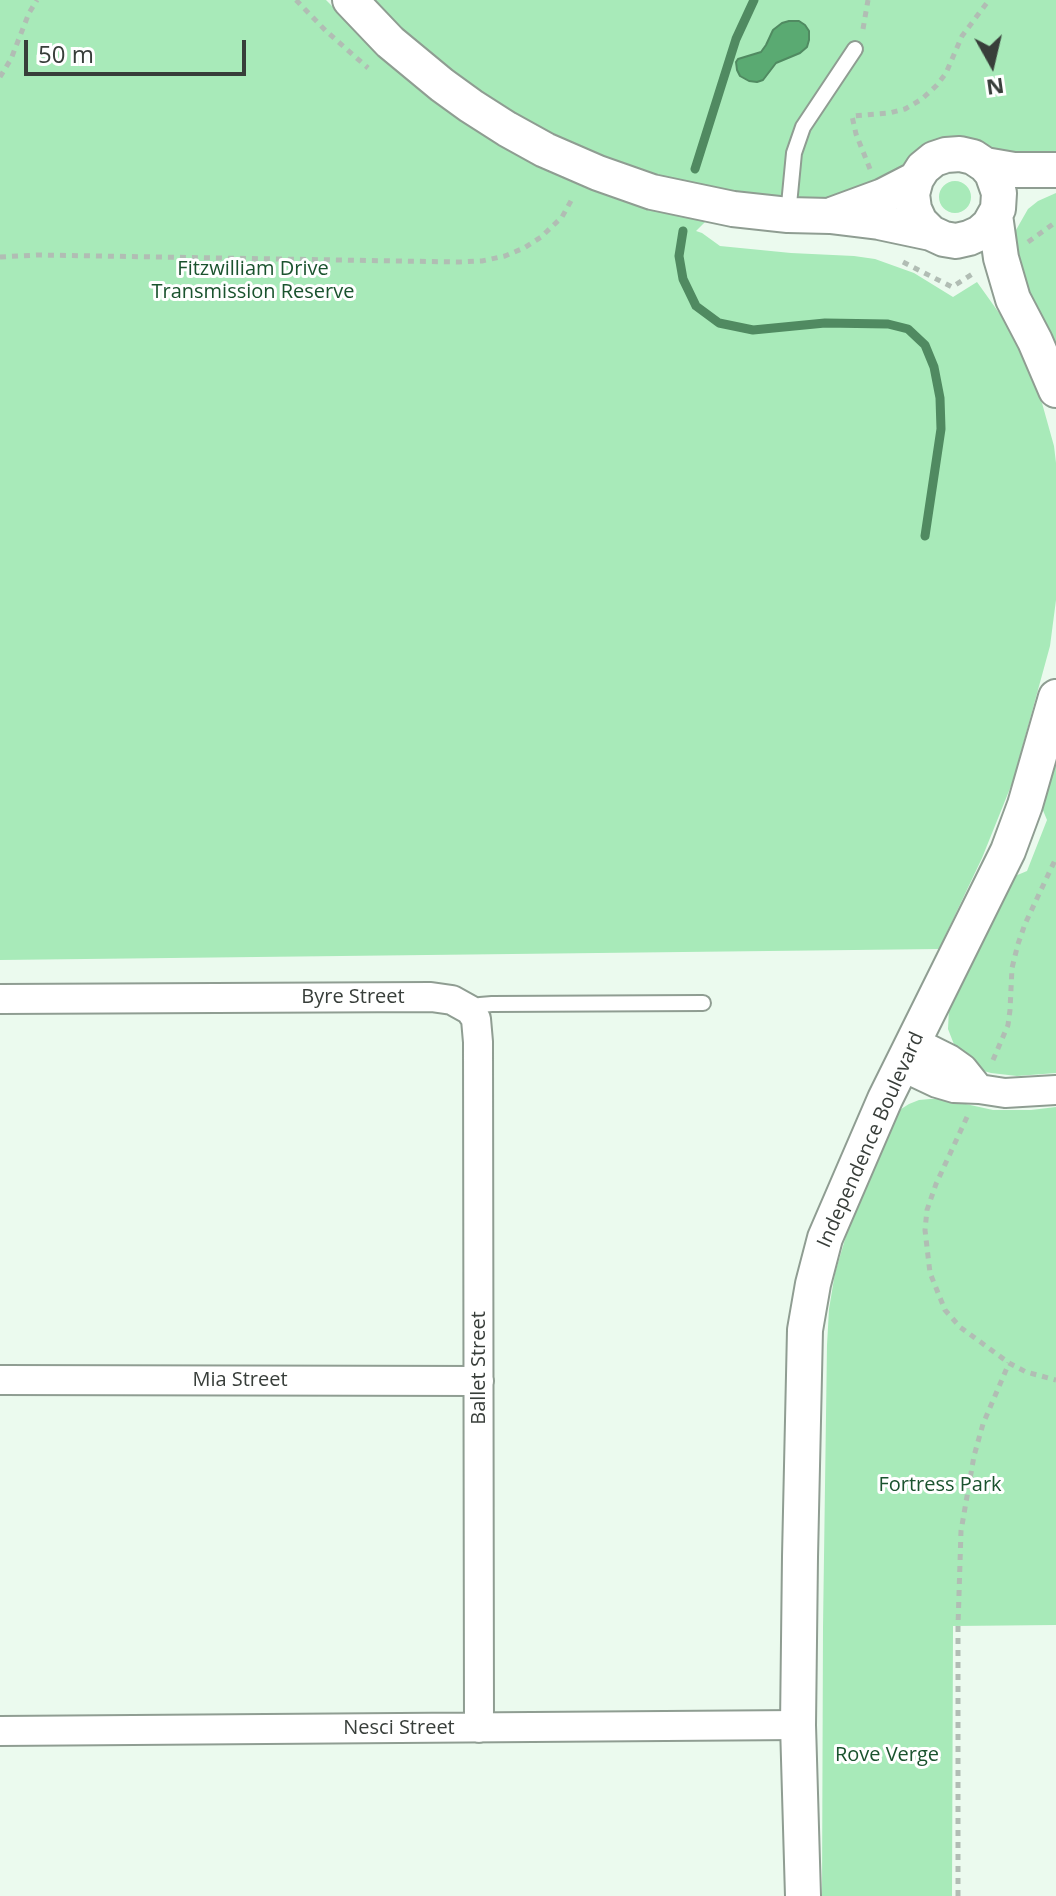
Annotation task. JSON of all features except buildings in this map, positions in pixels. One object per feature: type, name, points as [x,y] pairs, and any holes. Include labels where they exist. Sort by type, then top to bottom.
[{"type":"street","points":[[350,0],[390,42],[442,85],[507,129],[545,150],[652,192],[733,209],[879,222],[956,241],[980,233],[996,212],[1056,176]]},
{"type":"street","points":[[1013,299],[980,267],[920,222],[912,194],[916,179],[934,159],[960,154],[973,157],[985,165],[997,183],[996,212],[1001,258],[1013,299],[1056,390]]},
{"type":"street","points":[[985,165],[1014,170],[1056,170]]},
{"type":"street","points":[[830,216],[883,196],[916,179]]},
{"type":"street","name":"Independence Boulevard","points":[[803,1896],[798,1725],[805,1330],[813,1284],[825,1238],[885,1099],[1008,851],[1025,805],[1056,697]]},
{"type":"street","name":"Byre Street","points":[[0,999],[431,997],[452,1000],[470,1010]]},
{"type":"street","name":"Ballet Street","points":[[470,1010],[476,1019],[478,1042],[479,1728]]},
{"type":"street","points":[[907,1053],[949,1059],[963,1069],[979,1089],[1005,1093],[1056,1090]]},
{"type":"street","name":"Mia Street","points":[[0,1380],[479,1381]]},
{"type":"street","name":"Nesci Street","points":[[0,1731],[798,1725]]},
{"type":"lane","points":[[788,215],[794,153],[803,127],[855,49]]},
{"type":"lane","name":"Byre Street","points":[[470,1010],[492,1004],[703,1003]]},
{"type":"path","points":[[0,77],[37,0]]},
{"type":"path","points":[[855,49],[866,17],[868,0]]},
{"type":"path","points":[[871,172],[852,116],[889,113],[905,109],[922,99],[946,73],[962,36],[989,0]]},
{"type":"path","points":[[0,257],[482,261],[505,256],[541,237],[562,217],[572,199]]},
{"type":"path","points":[[1056,858],[1018,944],[1012,968],[1008,1025],[936,1184],[925,1230],[930,1273],[945,1310],[960,1327],[1009,1363],[1026,1372],[1056,1380]]},
{"type":"path","points":[[958,1896],[961,1531],[983,1424],[1009,1363]]},
{"type":"green space","name":"Fitzwilliam Drive Transmission Reserve","points":[[0,0],[326,0],[395,69],[441,106],[487,137],[707,220],[696,231],[720,246],[875,259],[914,273],[953,297],[977,282],[1002,317],[1024,357],[1054,446],[1056,600],[1050,646],[1013,781],[982,858],[939,949],[0,960]]},
{"type":"green space","points":[[371,0],[1056,0],[1056,154],[906,169],[843,196],[822,199],[758,196],[699,186],[614,162],[546,131],[495,103],[422,49]]},
{"type":"green space","points":[[955,181],[966,186],[971,197],[966,208],[955,213],[944,208],[939,197],[944,186]]},
{"type":"green space","points":[[1056,193],[1056,345],[1028,291],[1014,241],[1016,230],[1028,209]]},
{"type":"green space","points":[[1056,759],[1056,1073],[1017,1076],[991,1073],[980,1070],[955,1047],[948,1029],[949,1008],[1015,876],[1027,871],[1047,820],[1042,808]]},
{"type":"green space","name":"Fortress Park","points":[[943,1099],[993,1110],[1056,1107],[1056,1625],[953,1626],[952,1896],[822,1896],[829,1309],[846,1236],[891,1119],[898,1111],[919,1100]]},
{"type":"shaded area","points":[[789,21],[799,21],[805,25],[809,31],[807,47],[776,63],[763,80],[749,81],[740,76],[738,59],[761,52],[773,30]]},
{"type":"waterway","points":[[695,169],[736,39],[754,0]]},
{"type":"waterway","points":[[683,231],[679,256],[683,279],[696,306],[719,323],[753,330],[825,323],[888,324],[908,329],[925,345],[934,367],[940,398],[941,429],[925,536]]},
{"type":"park label","name":"Rove Verge","points":[[887,1755]]}]
